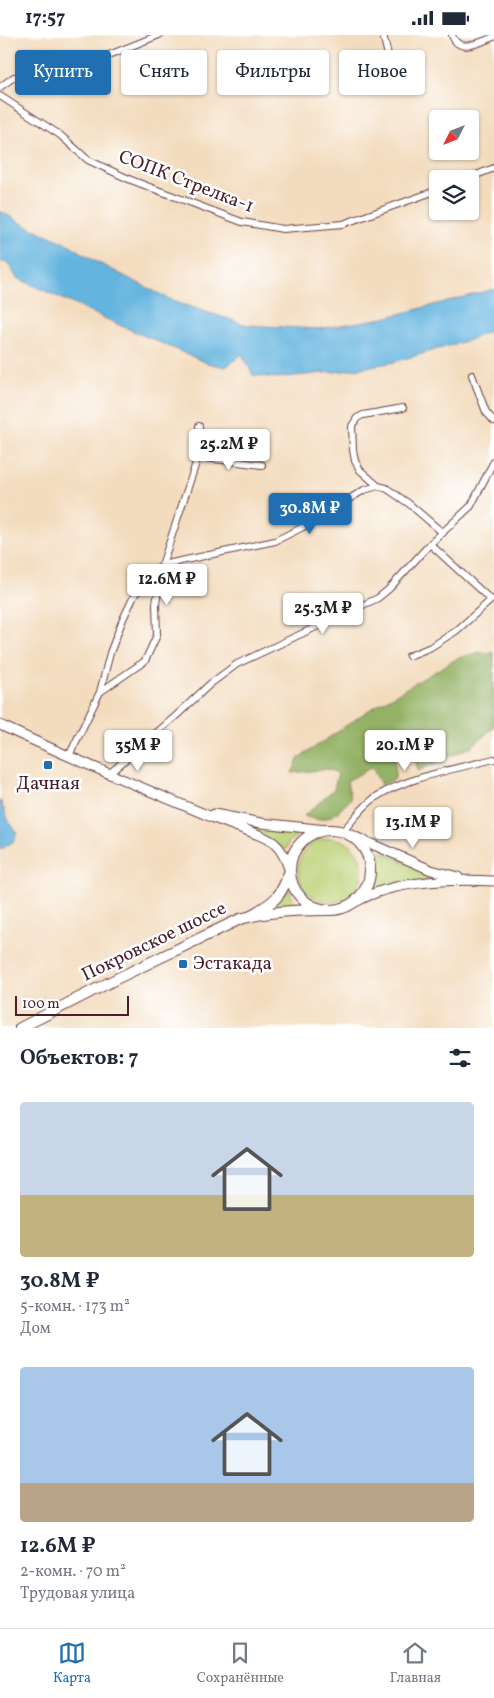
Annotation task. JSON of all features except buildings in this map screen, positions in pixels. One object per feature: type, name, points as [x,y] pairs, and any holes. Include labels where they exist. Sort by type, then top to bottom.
[{"type":"main road","points":[[0,725],[273,843],[286,859],[294,888],[301,897],[312,905],[325,909],[336,909],[347,906],[374,893],[397,887],[471,880],[494,881]]},
{"type":"main road","points":[[197,811],[261,823],[347,833],[431,870],[471,880]]},
{"type":"main road","points":[[289,871],[291,857],[296,848],[314,833],[326,830]]},
{"type":"main road","points":[[347,833],[359,841],[366,850],[371,871],[369,882],[364,892],[357,900],[347,906]]},
{"type":"main road","name":"Покровское шоссе","points":[[20,1028],[216,930],[250,916],[279,897],[284,889],[289,871]]},
{"type":"main road","name":"Покровское шоссе","points":[[250,916],[325,909]]},
{"type":"street","points":[[0,87],[14,77],[51,73],[99,59],[159,35]]},
{"type":"street","points":[[383,35],[387,50]]},
{"type":"street","points":[[452,35],[459,46],[466,47],[494,37]]},
{"type":"street","name":"СОПК Стрелка-1","points":[[0,96],[60,135],[88,160],[131,180],[242,222],[283,229],[343,224],[429,193]]},
{"type":"street","points":[[479,174],[494,168]]},
{"type":"street","points":[[472,375],[486,412],[494,421]]},
{"type":"street","points":[[403,408],[363,415],[353,421],[355,461],[366,477],[408,503],[443,533]]},
{"type":"street","points":[[100,692],[145,661],[158,635],[156,604],[162,565],[198,457],[200,445],[199,426]]},
{"type":"street","points":[[198,457],[262,465]]},
{"type":"street","points":[[110,773],[210,685],[236,665],[378,598],[389,589],[430,544],[471,506],[494,461]]},
{"type":"street","points":[[486,479],[494,476]]},
{"type":"street","points":[[69,756],[100,692],[110,653],[135,594],[162,565],[274,541],[303,527],[364,490],[378,486]]},
{"type":"street","points":[[409,656],[431,647],[493,600],[430,544]]},
{"type":"street","points":[[347,833],[372,801],[392,789],[412,781],[494,759]]},
{"type":"green space","points":[[481,652],[494,653],[494,727],[471,747],[418,771],[413,750],[395,751],[395,779],[381,785],[372,767],[347,781],[351,799],[336,813],[325,819],[304,816],[334,789],[338,773],[327,769],[292,773],[299,758],[369,710],[458,658]]},
{"type":"green space","points":[[241,823],[297,835],[289,842],[286,850]]},
{"type":"green space","points":[[324,838],[336,838],[353,847],[360,858],[362,870],[360,882],[353,893],[336,902],[324,902],[312,897],[303,888],[298,876],[298,864],[303,852],[312,843]]},
{"type":"green space","points":[[367,846],[442,877],[368,895],[374,877]]},
{"type":"green space","points":[[289,889],[294,901],[304,908],[265,913]]},
{"type":"water","points":[[0,211],[25,225],[70,245],[97,262],[175,302],[247,325],[318,329],[384,318],[494,289],[494,329],[472,339],[394,362],[343,371],[276,378],[253,375],[242,354],[226,367],[207,363],[17,278],[7,262],[0,262]]},
{"type":"water","points":[[0,800],[10,824],[17,833],[14,841],[0,850]]},
{"type":"place","name":"Дачная","points":[[48,765]]},
{"type":"place","name":"Эстакада","points":[[183,964]]}]
